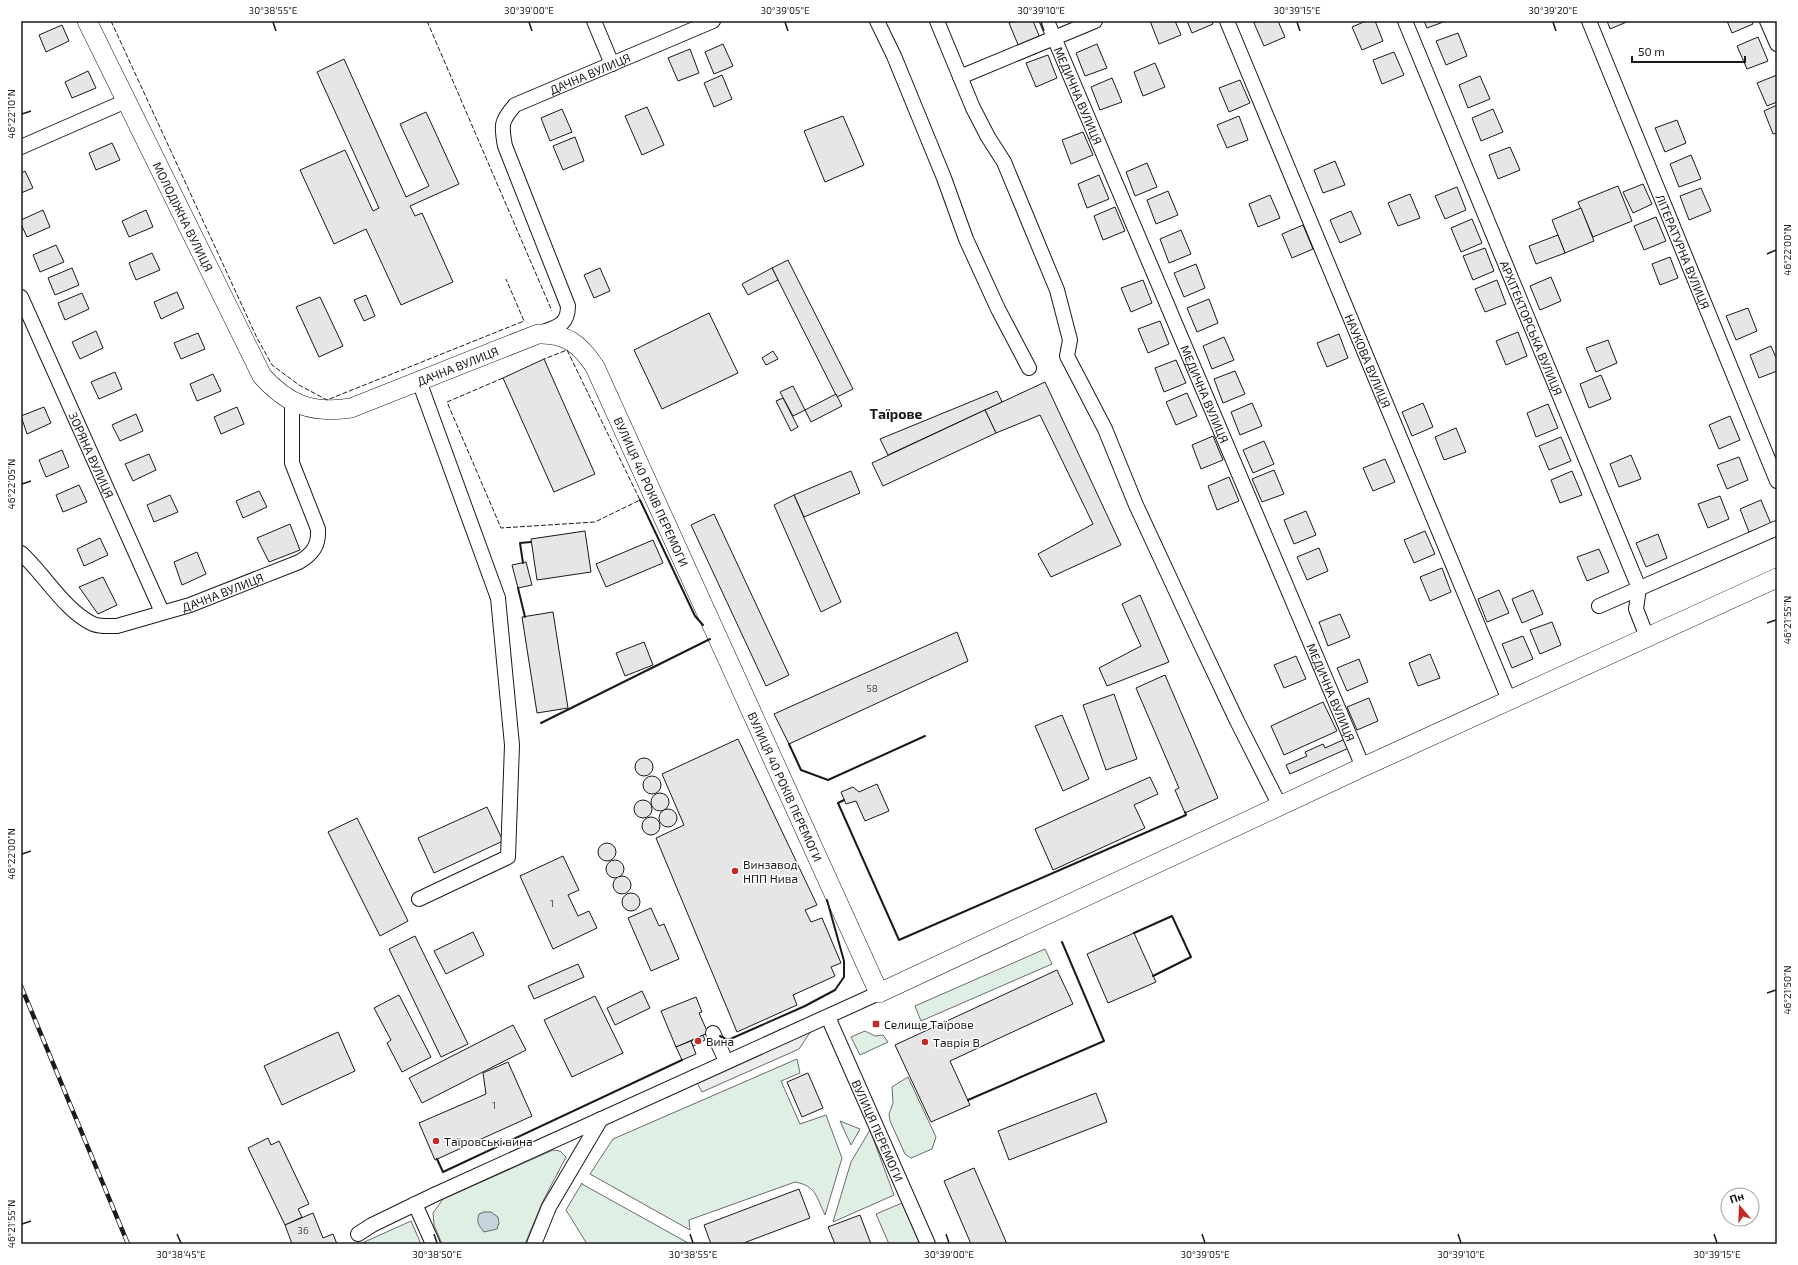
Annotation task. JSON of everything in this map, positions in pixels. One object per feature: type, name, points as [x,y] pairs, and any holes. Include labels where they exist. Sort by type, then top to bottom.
[{"type":"street","name":"МОЛОДІЖНА ВУЛИЦЯ","points":[[87,21],[262,376],[282,396],[292,402]]},
{"type":"street","points":[[594,21],[612,64]]},
{"type":"street","name":"ДАЧНА ВУЛИЦЯ","points":[[21,553],[74,611],[94,625],[106,627],[117,626],[190,605],[299,562],[307,557],[315,549],[319,540],[318,530],[292,463],[292,402],[312,409],[333,411],[351,408],[563,324],[568,315],[568,306],[505,146],[502,130],[504,117],[515,105],[713,21]]},
{"type":"street","points":[[877,21],[894,56],[944,178],[966,239],[998,309],[1029,368]]},
{"type":"street","points":[[937,21],[960,77],[988,137],[1004,162],[1058,290],[1070,340],[1067,356],[1105,429],[1136,504],[1236,722],[1280,806]]},
{"type":"street","name":"МЕДИЧНА ВУЛИЦЯ","points":[[1048,21],[1363,767]]},
{"type":"street","points":[[960,77],[1095,21]]},
{"type":"street","name":"НАУКОВА ВУЛИЦЯ","points":[[1227,21],[1509,700]]},
{"type":"street","name":"АРХІТЕКТОРСЬКА ВУЛИЦЯ","points":[[1405,21],[1639,588]]},
{"type":"street","name":"ЛІТЕРАТУРНА ВУЛИЦЯ","points":[[1589,21],[1777,481]]},
{"type":"street","points":[[1768,21],[1777,44]]},
{"type":"street","points":[[21,147],[126,101]]},
{"type":"street","name":"ЗОРЯНА ВУЛИЦЯ","points":[[21,297],[162,612]]},
{"type":"street","name":"ВУЛИЦЯ 40 РОКІВ ПЕРЕМОГИ","points":[[538,334],[551,334],[572,341],[588,355],[595,367],[879,993]]},
{"type":"street","points":[[419,380],[498,598],[512,746],[508,857],[420,899]]},
{"type":"street","points":[[1600,606],[1777,528]]},
{"type":"street","points":[[358,1234],[372,1225],[415,1204],[601,1118],[879,993],[1363,767],[1777,578]]},
{"type":"street","points":[[1639,588],[1636,609],[1647,637]]},
{"type":"street","name":"ВУЛИЦЯ ПЕРЕМОГИ","points":[[828,1016],[928,1244]]},
{"type":"street","points":[[713,1033],[726,1062]]},
{"type":"street","points":[[534,1244],[549,1207],[601,1118]]},
{"type":"street","points":[[415,1204],[433,1244]]},
{"type":"green space","points":[[1045,949],[1052,964],[921,1021],[915,1006]]},
{"type":"green space","points":[[865,1031],[875,1036],[883,1035],[888,1042],[860,1055],[851,1037]]},
{"type":"green space","points":[[797,1059],[800,1073],[781,1081],[800,1124],[826,1115],[842,1158],[825,1215],[817,1197],[811,1189],[795,1182],[689,1220],[690,1230],[590,1174],[613,1139]]},
{"type":"green space","points":[[908,1077],[936,1137],[932,1149],[911,1158],[905,1154],[890,1121],[889,1114],[893,1103],[892,1087]]},
{"type":"green space","points":[[840,1121],[860,1129],[851,1145]]},
{"type":"green space","points":[[870,1130],[894,1195],[833,1222],[851,1162]]},
{"type":"green space","points":[[553,1150],[560,1151],[566,1157],[542,1203],[525,1244],[442,1244],[434,1225],[433,1213],[443,1199]]},
{"type":"green space","points":[[582,1183],[690,1244],[587,1244],[566,1210]]},
{"type":"green space","points":[[902,1203],[920,1244],[889,1244],[876,1214]]},
{"type":"green space","points":[[411,1221],[421,1244],[360,1244]]},
{"type":"shaded area","points":[[811,1031],[799,1049],[702,1092],[696,1081]]},
{"type":"shaded area","points":[[491,1212],[498,1217],[499,1223],[497,1229],[484,1232],[482,1230],[478,1224],[478,1219],[479,1214]]},
{"type":"building","points":[[1015,21],[1033,21],[1040,38],[1019,47],[1009,23]]},
{"type":"building","points":[[1150,21],[1175,21],[1181,35],[1159,44]]},
{"type":"building","points":[[1187,21],[1212,21],[1213,24],[1192,33]]},
{"type":"building","points":[[1259,21],[1278,21],[1285,37],[1264,46],[1254,23]]},
{"type":"building","points":[[1366,21],[1375,21],[1383,41],[1362,50],[1352,27]]},
{"type":"building","points":[[1424,21],[1446,21],[1427,28]]},
{"type":"building","points":[[1607,21],[1629,21],[1610,29]]},
{"type":"building","points":[[1727,21],[1752,21],[1753,24],[1732,33]]},
{"type":"building","points":[[62,25],[69,41],[46,52],[39,35]]},
{"type":"building","points":[[1458,33],[1467,56],[1446,65],[1436,41]]},
{"type":"building","points":[[1758,37],[1768,61],[1747,69],[1737,46]]},
{"type":"building","points":[[723,44],[733,66],[714,74],[705,52]]},
{"type":"building","points":[[1097,44],[1107,68],[1085,76],[1076,53]]},
{"type":"building","points":[[690,49],[699,73],[678,81],[668,58]]},
{"type":"building","points":[[1394,52],[1404,75],[1382,84],[1373,60]]},
{"type":"building","points":[[1048,55],[1057,78],[1036,87],[1026,63]]},
{"type":"building","points":[[344,59],[406,197],[429,186],[400,124],[426,112],[459,184],[410,206],[415,216],[422,213],[453,282],[401,305],[366,229],[334,244],[300,170],[345,150],[373,211],[379,208],[317,72]]},
{"type":"building","points":[[1155,63],[1165,87],[1143,96],[1134,72]]},
{"type":"building","points":[[88,71],[96,88],[72,98],[65,82]]},
{"type":"building","points":[[722,75],[732,99],[714,107],[704,83]]},
{"type":"building","points":[[1777,75],[1777,102],[1767,106],[1757,83]]},
{"type":"building","points":[[1480,76],[1490,99],[1468,108],[1459,85]]},
{"type":"building","points":[[1112,78],[1122,102],[1100,110],[1091,87]]},
{"type":"building","points":[[1240,80],[1250,103],[1229,112],[1219,88]]},
{"type":"building","points":[[1777,105],[1777,133],[1773,134],[1764,111]]},
{"type":"building","points":[[647,107],[664,145],[642,155],[625,116]]},
{"type":"building","points":[[562,109],[572,132],[550,141],[541,118]]},
{"type":"building","points":[[1493,109],[1503,132],[1481,141],[1472,118]]},
{"type":"building","points":[[843,116],[864,165],[825,182],[804,131]]},
{"type":"building","points":[[1239,116],[1248,140],[1227,148],[1217,125]]},
{"type":"building","points":[[1677,120],[1686,143],[1665,152],[1655,128]]},
{"type":"building","points":[[1083,132],[1093,155],[1071,164],[1062,140]]},
{"type":"building","points":[[575,137],[584,161],[563,170],[553,146]]},
{"type":"building","points":[[112,143],[120,160],[96,170],[89,153]]},
{"type":"building","points":[[1510,147],[1520,170],[1498,179],[1489,155]]},
{"type":"building","points":[[1691,155],[1701,179],[1679,187],[1670,164]]},
{"type":"building","points":[[1335,161],[1345,185],[1323,193],[1314,170]]},
{"type":"building","points":[[1147,163],[1157,187],[1135,196],[1126,172]]},
{"type":"building","points":[[25,171],[33,188],[21,193],[21,173]]},
{"type":"building","points":[[1099,175],[1109,199],[1087,208],[1078,184]]},
{"type":"building","points":[[1643,184],[1652,204],[1633,213],[1623,192]]},
{"type":"building","points":[[1618,186],[1632,221],[1593,237],[1578,202]]},
{"type":"building","points":[[1457,187],[1466,210],[1445,219],[1435,196]]},
{"type":"building","points":[[1701,188],[1711,211],[1689,220],[1680,196]]},
{"type":"building","points":[[1168,191],[1178,215],[1156,224],[1147,200]]},
{"type":"building","points":[[1410,194],[1420,218],[1398,226],[1388,203]]},
{"type":"building","points":[[1270,195],[1280,218],[1258,227],[1249,204]]},
{"type":"building","points":[[1115,207],[1125,231],[1103,240],[1094,216]]},
{"type":"building","points":[[1581,208],[1594,241],[1565,253],[1552,220]]},
{"type":"building","points":[[43,210],[50,227],[27,237],[21,224],[21,220]]},
{"type":"building","points":[[146,210],[153,227],[129,237],[122,221]]},
{"type":"building","points":[[1351,211],[1361,234],[1340,243],[1330,220]]},
{"type":"building","points":[[1656,217],[1666,241],[1644,250],[1634,226]]},
{"type":"building","points":[[1472,219],[1482,243],[1461,252],[1451,228]]},
{"type":"building","points":[[1303,225],[1313,249],[1292,258],[1282,234]]},
{"type":"building","points":[[1181,230],[1191,254],[1169,263],[1160,239]]},
{"type":"building","points":[[1558,235],[1565,253],[1536,264],[1529,246]]},
{"type":"building","points":[[56,245],[64,262],[40,272],[33,255]]},
{"type":"building","points":[[1485,248],[1494,271],[1473,280],[1463,256]]},
{"type":"building","points":[[152,253],[160,270],[136,280],[129,263]]},
{"type":"building","points":[[1670,257],[1678,278],[1660,285],[1652,264]]},
{"type":"building","points":[[788,260],[853,389],[837,397],[772,268]]},
{"type":"building","points":[[1196,264],[1205,288],[1184,297],[1174,273]]},
{"type":"building","points":[[72,268],[79,285],[55,295],[48,278]]},
{"type":"building","points":[[600,268],[610,291],[594,298],[584,275]]},
{"type":"building","points":[[772,268],[778,280],[748,295],[742,284]]},
{"type":"building","points":[[1551,277],[1561,301],[1540,310],[1530,286]]},
{"type":"building","points":[[1143,280],[1152,303],[1131,312],[1121,288]]},
{"type":"building","points":[[1497,280],[1506,304],[1485,312],[1475,289]]},
{"type":"building","points":[[177,292],[184,308],[161,319],[154,302]]},
{"type":"building","points":[[82,293],[89,309],[65,320],[58,303]]},
{"type":"building","points":[[366,295],[375,316],[364,321],[354,300]]},
{"type":"building","points":[[320,297],[343,346],[319,357],[296,307]]},
{"type":"building","points":[[1209,299],[1218,323],[1197,332],[1187,308]]},
{"type":"building","points":[[1748,308],[1757,331],[1736,340],[1726,316]]},
{"type":"building","points":[[709,313],[738,373],[662,409],[634,350]]},
{"type":"building","points":[[1160,321],[1169,344],[1148,353],[1138,329]]},
{"type":"building","points":[[96,331],[103,348],[80,359],[72,342]]},
{"type":"building","points":[[1518,332],[1527,356],[1506,365],[1496,341]]},
{"type":"building","points":[[198,333],[205,349],[181,359],[174,343]]},
{"type":"building","points":[[1339,334],[1348,358],[1327,367],[1317,343]]},
{"type":"building","points":[[1224,337],[1234,360],[1212,369],[1203,346]]},
{"type":"building","points":[[1608,340],[1617,363],[1596,372],[1586,348]]},
{"type":"building","points":[[1771,346],[1777,360],[1777,371],[1759,378],[1750,355]]},
{"type":"building","points":[[773,351],[778,359],[766,365],[762,358]]},
{"type":"building","points":[[544,359],[595,474],[554,492],[503,378]]},
{"type":"building","points":[[1176,360],[1186,383],[1164,392],[1155,368]]},
{"type":"building","points":[[1235,371],[1245,394],[1223,403],[1214,379]]},
{"type":"building","points":[[115,372],[122,389],[99,399],[91,382]]},
{"type":"building","points":[[213,374],[221,391],[197,401],[190,384]]},
{"type":"building","points":[[1601,375],[1611,399],[1589,408],[1580,384]]},
{"type":"building","points":[[1045,382],[1121,545],[1051,577],[1038,554],[1093,524],[1040,415],[996,433],[985,410]]},
{"type":"building","points":[[793,386],[805,410],[793,416],[780,392]]},
{"type":"building","points":[[997,391],[1002,402],[888,455],[880,439]]},
{"type":"building","points":[[1187,393],[1197,416],[1176,425],[1166,402]]},
{"type":"building","points":[[836,394],[842,406],[811,422],[805,410]]},
{"type":"building","points":[[783,398],[798,427],[791,431],[776,401]]},
{"type":"building","points":[[1252,403],[1262,426],[1240,435],[1231,412]]},
{"type":"building","points":[[1423,403],[1433,427],[1412,436],[1402,412]]},
{"type":"building","points":[[1548,404],[1558,428],[1536,437],[1527,413]]},
{"type":"building","points":[[44,407],[51,423],[27,434],[21,416]]},
{"type":"building","points":[[237,407],[244,424],[221,434],[214,417]]},
{"type":"building","points":[[985,410],[996,433],[883,486],[872,463]]},
{"type":"building","points":[[136,414],[143,431],[120,441],[112,425]]},
{"type":"building","points":[[1730,416],[1740,440],[1719,449],[1709,425]]},
{"type":"building","points":[[1456,428],[1466,452],[1444,460],[1435,437]]},
{"type":"building","points":[[1213,436],[1223,460],[1201,469],[1192,445]]},
{"type":"building","points":[[1561,437],[1571,461],[1549,470],[1539,446]]},
{"type":"building","points":[[1264,441],[1274,464],[1253,473],[1243,450]]},
{"type":"building","points":[[62,450],[69,467],[46,477],[39,460]]},
{"type":"building","points":[[149,454],[156,470],[133,481],[125,464]]},
{"type":"building","points":[[1631,455],[1641,479],[1619,487],[1610,464]]},
{"type":"building","points":[[1739,457],[1748,480],[1727,489],[1717,465]]},
{"type":"building","points":[[1385,459],[1395,482],[1373,491],[1363,468]]},
{"type":"building","points":[[1274,470],[1284,494],[1262,502],[1252,479]]},
{"type":"building","points":[[851,471],[860,493],[804,517],[794,495]]},
{"type":"building","points":[[1572,471],[1582,495],[1560,503],[1551,480]]},
{"type":"building","points":[[1229,477],[1239,501],[1217,510],[1208,486]]},
{"type":"building","points":[[79,485],[87,502],[63,512],[56,495]]},
{"type":"building","points":[[259,491],[267,507],[243,518],[236,501]]},
{"type":"building","points":[[170,495],[178,512],[154,522],[147,505]]},
{"type":"building","points":[[794,495],[841,602],[821,612],[774,505]]},
{"type":"building","points":[[1720,496],[1729,519],[1708,528],[1698,504]]},
{"type":"building","points":[[1761,500],[1771,524],[1749,532],[1740,509]]},
{"type":"building","points":[[1306,511],[1316,535],[1294,544],[1284,520]]},
{"type":"building","points":[[714,514],[789,675],[766,686],[691,525]]},
{"type":"building","points":[[290,524],[300,550],[269,562],[257,538]]},
{"type":"building","points":[[585,531],[591,572],[537,580],[531,539]]},
{"type":"building","points":[[1425,531],[1435,554],[1414,563],[1404,540]]},
{"type":"building","points":[[1658,534],[1667,558],[1646,567],[1636,543]]},
{"type":"building","points":[[100,538],[108,555],[84,566],[77,549]]},
{"type":"building","points":[[653,540],[663,563],[606,587],[596,564]]},
{"type":"building","points":[[1319,548],[1328,571],[1307,580],[1297,557]]},
{"type":"building","points":[[1599,549],[1609,572],[1587,581],[1577,557]]},
{"type":"building","points":[[197,552],[206,574],[182,585],[174,562]]},
{"type":"building","points":[[526,562],[532,585],[518,588],[512,565]]},
{"type":"building","points":[[1442,568],[1451,592],[1430,601],[1420,577]]},
{"type":"building","points":[[103,577],[117,605],[98,614],[79,587]]},
{"type":"building","points":[[1499,590],[1509,613],[1487,622],[1478,599]]},
{"type":"building","points":[[1533,590],[1543,614],[1522,623],[1512,599]]},
{"type":"building","points":[[1140,595],[1169,662],[1107,686],[1099,668],[1141,646],[1122,604]]},
{"type":"building","points":[[553,612],[568,708],[537,713],[522,617]]},
{"type":"building","points":[[1340,614],[1350,637],[1328,646],[1319,622]]},
{"type":"building","points":[[1552,622],[1561,645],[1540,654],[1530,630]]},
{"type":"building","points":[[957,632],[968,661],[789,744],[774,714]]},
{"type":"building","points":[[1523,636],[1533,659],[1512,668],[1502,644]]},
{"type":"building","points":[[644,642],[653,665],[625,676],[616,653]]},
{"type":"building","points":[[1430,654],[1440,678],[1418,686],[1409,663]]},
{"type":"building","points":[[1296,656],[1306,679],[1284,688],[1274,665]]},
{"type":"building","points":[[1359,659],[1368,682],[1347,691],[1337,668]]},
{"type":"building","points":[[1165,675],[1218,798],[1185,813],[1175,790],[1179,788],[1136,688]]},
{"type":"building","points":[[1114,694],[1137,759],[1106,770],[1083,705]]},
{"type":"building","points":[[1369,698],[1378,721],[1357,730],[1347,707]]},
{"type":"building","points":[[1323,702],[1337,731],[1284,755],[1271,726]]},
{"type":"building","points":[[1062,715],[1089,779],[1063,791],[1035,726]]},
{"type":"building","name":"Винзавод НПП Нива","points":[[738,739],[817,905],[805,910],[811,922],[822,918],[841,963],[831,967],[835,976],[793,995],[797,1005],[737,1032],[656,838],[684,825],[662,774]]},
{"type":"building","points":[[1345,739],[1349,748],[1290,774],[1286,765],[1307,756],[1305,752],[1323,744],[1325,748]]},
{"type":"building","points":[[644,758],[650,761],[653,767],[650,773],[644,776],[638,773],[635,767],[638,761]]},
{"type":"building","points":[[652,776],[658,779],[661,785],[658,791],[652,794],[646,791],[643,785],[646,779]]},
{"type":"building","points":[[1150,777],[1158,794],[1134,805],[1145,828],[1053,870],[1035,829]]},
{"type":"building","points":[[877,784],[889,811],[865,821],[856,801],[846,804],[841,792],[853,787],[859,792]]},
{"type":"building","points":[[660,793],[666,796],[669,802],[666,808],[660,811],[654,808],[651,802],[654,796]]},
{"type":"building","points":[[643,800],[649,803],[652,809],[649,815],[643,818],[637,815],[634,809],[637,803]]},
{"type":"building","points":[[487,807],[503,841],[434,873],[418,838]]},
{"type":"building","points":[[668,809],[674,812],[677,818],[674,824],[668,827],[662,824],[659,818],[662,812]]},
{"type":"building","points":[[651,817],[657,820],[660,826],[657,832],[651,835],[645,832],[642,826],[645,820]]},
{"type":"building","points":[[357,818],[408,921],[380,936],[328,832]]},
{"type":"building","points":[[607,843],[613,846],[616,852],[613,858],[607,861],[601,858],[598,852],[601,846]]},
{"type":"building","points":[[563,856],[579,890],[568,895],[578,916],[589,911],[597,928],[553,949],[520,876]]},
{"type":"building","points":[[615,860],[621,863],[624,869],[621,875],[615,878],[609,875],[606,869],[609,863]]},
{"type":"building","points":[[622,876],[628,879],[631,885],[628,891],[622,894],[616,891],[613,885],[616,879]]},
{"type":"building","points":[[631,893],[637,896],[640,902],[637,908],[631,911],[625,908],[622,902],[625,896]]},
{"type":"building","points":[[651,908],[659,926],[664,924],[679,959],[651,971],[628,918]]},
{"type":"building","points":[[473,932],[484,955],[446,974],[434,951]]},
{"type":"building","points":[[1134,933],[1156,982],[1108,1003],[1087,954]]},
{"type":"building","points":[[415,936],[468,1044],[441,1057],[389,949]]},
{"type":"building","points":[[578,964],[584,977],[534,999],[528,986]]},
{"type":"building","points":[[1057,970],[1073,1004],[950,1061],[970,1105],[931,1122],[895,1045]]},
{"type":"building","points":[[642,991],[650,1008],[615,1025],[607,1008]]},
{"type":"building","points":[[399,995],[431,1057],[402,1072],[387,1043],[391,1040],[374,1008]]},
{"type":"building","points":[[595,996],[623,1053],[572,1077],[544,1020]]},
{"type":"building","points":[[696,997],[702,1012],[699,1013],[708,1033],[676,1047],[661,1011]]},
{"type":"building","points":[[513,1025],[526,1050],[422,1103],[409,1078]]},
{"type":"building","points":[[338,1032],[355,1071],[282,1105],[264,1066]]},
{"type":"building","points":[[703,1035],[705,1040],[693,1046],[691,1041]]},
{"type":"building","points":[[691,1041],[696,1054],[682,1060],[676,1047]]},
{"type":"building","points":[[508,1062],[532,1116],[435,1160],[419,1123],[486,1094],[483,1073]]},
{"type":"building","points":[[808,1073],[823,1108],[802,1117],[787,1082]]},
{"type":"building","points":[[1096,1093],[1107,1122],[1009,1160],[998,1131]]},
{"type":"building","points":[[268,1138],[271,1145],[279,1141],[309,1204],[298,1209],[302,1217],[285,1225],[248,1148]]},
{"type":"building","points":[[974,1168],[1007,1244],[971,1244],[944,1181]]},
{"type":"building","points":[[799,1189],[810,1218],[741,1244],[711,1244],[704,1225]]},
{"type":"building","points":[[313,1213],[323,1238],[333,1234],[337,1244],[292,1244],[285,1225]]},
{"type":"building","points":[[860,1215],[871,1244],[835,1244],[828,1227]]},
{"type":"railway","points":[[21,986],[128,1244]]},
{"type":"fence","points":[[111,21],[257,338],[272,365],[299,385],[327,400],[524,321],[506,279]]},
{"type":"fence","points":[[427,21],[552,311]]},
{"type":"fence","points":[[503,378],[447,402],[501,528],[595,522],[640,500],[567,350],[544,359]]},
{"type":"wall","points":[[640,500],[695,616],[703,625]]},
{"type":"wall","points":[[523,563],[520,543],[531,542]]},
{"type":"wall","points":[[518,588],[525,617]]},
{"type":"wall","points":[[541,723],[710,639]]},
{"type":"wall","points":[[789,744],[801,770],[828,780],[925,736]]},
{"type":"wall","points":[[844,800],[838,803],[899,940],[1186,815],[1185,812]]},
{"type":"wall","points":[[720,1036],[728,1040],[805,1006],[835,990],[844,977],[844,961],[827,900]]},
{"type":"wall","points":[[1134,933],[1172,916],[1191,957],[1153,976]]},
{"type":"wall","points":[[968,1100],[1104,1041],[1062,942]]},
{"type":"wall","points":[[437,1159],[443,1172],[682,1060]]},
{"type":"place","name":"Винзавод НПП Нива","points":[[735,871]]},
{"type":"place","name":"Селище Таїрове","points":[[876,1024]]},
{"type":"place","name":"Вина","points":[[698,1041]]},
{"type":"place","name":"Таврія В","points":[[925,1042]]},
{"type":"place","name":"Таїровські вина","points":[[436,1141]]},
{"type":"district","name":"Таїрове","points":[[896,413]]}]
